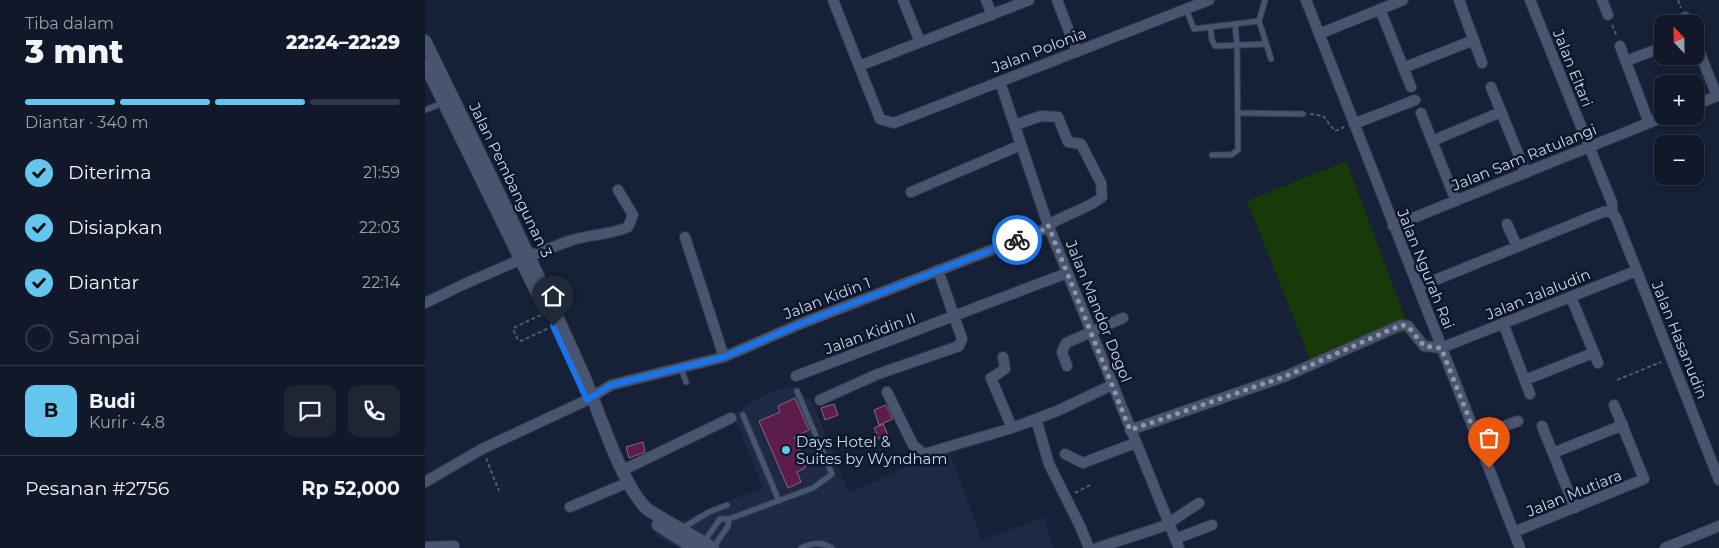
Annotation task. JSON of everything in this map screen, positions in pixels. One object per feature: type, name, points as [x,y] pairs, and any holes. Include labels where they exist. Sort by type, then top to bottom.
[{"type":"street","points":[[833,0],[859,66],[1029,0]]},
{"type":"street","points":[[903,0],[920,42]]},
{"type":"street","points":[[986,0],[991,15]]},
{"type":"street","points":[[1057,0],[1077,52]]},
{"type":"street","name":"Jalan Polonia","points":[[859,66],[880,119],[894,123],[1209,0]]},
{"type":"street","name":"Jalan Ngurah Rai","points":[[1305,0],[1319,34],[1349,126],[1445,346],[1520,548]]},
{"type":"street","points":[[1319,34],[1403,0]]},
{"type":"street","points":[[1459,0],[1482,63]]},
{"type":"street","name":"Jalan Eltari","points":[[1530,0],[1611,203],[1612,212]]},
{"type":"street","points":[[1602,0],[1607,14]]},
{"type":"street","points":[[1380,9],[1411,87]]},
{"type":"street","points":[[1403,68],[1474,40]]},
{"type":"street","name":"Jalan Pembangunan 3","points":[[425,41],[640,503],[705,547]]},
{"type":"street","points":[[1621,46],[1649,123]]},
{"type":"street","points":[[1626,60],[1654,50]]},
{"type":"street","points":[[1704,62],[1718,95],[1704,100]]},
{"type":"street","name":"Jalan Pembangunan 3","points":[[425,64],[526,259],[553,326],[590,398],[622,485],[634,507],[647,518],[705,547]]},
{"type":"street","name":"Jalan Mandor Dogol","points":[[1000,82],[1048,225],[1177,543]]},
{"type":"street","points":[[1491,87],[1526,173]]},
{"type":"street","points":[[1349,126],[1415,100]]},
{"type":"street","points":[[1432,141],[1501,112]]},
{"type":"street","points":[[1421,113],[1455,201]]},
{"type":"street","name":"Jalan Kidin 1","points":[[425,482],[482,449],[590,398],[611,385],[724,357],[800,324],[1043,230],[1054,220],[1090,206],[1102,197],[1101,183],[1081,144],[1068,142],[1058,117],[1041,116],[1015,125]]},
{"type":"street","name":"Jalan Sam Ratulangi","points":[[1393,226],[1654,121]]},
{"type":"street","points":[[911,192],[1021,145]]},
{"type":"street","points":[[425,303],[571,240],[612,234],[628,227],[633,215],[618,190]]},
{"type":"street","points":[[1418,287],[1603,212],[1612,212]]},
{"type":"street","name":"Jalan Hasanudin","points":[[1612,212],[1672,358],[1719,480]]},
{"type":"street","points":[[1507,224],[1517,247]]},
{"type":"street","points":[[685,237],[724,357]]},
{"type":"street","points":[[820,400],[877,374],[959,346],[962,339],[939,270]]},
{"type":"street","name":"Jalan Jalaludin","points":[[1445,346],[1636,271]]},
{"type":"street","name":"Jalan Kidin II","points":[[796,376],[1067,273]]},
{"type":"street","points":[[1571,297],[1598,363]]},
{"type":"street","points":[[1067,366],[1062,352],[1066,343],[1123,318]]},
{"type":"street","points":[[1503,324],[1530,394]]},
{"type":"street","points":[[1130,430],[1286,376],[1401,325],[1408,326],[1424,346],[1445,346]]},
{"type":"street","points":[[1525,380],[1593,353]]},
{"type":"street","points":[[1003,357],[1005,370],[991,378],[1012,428]]},
{"type":"street","points":[[887,392],[913,445],[924,454],[1012,428],[1112,385]]},
{"type":"street","points":[[1553,453],[1623,425],[1614,405]]},
{"type":"street","points":[[623,470],[731,418]]},
{"type":"street","points":[[1036,418],[1049,464],[1089,548]]},
{"type":"street","points":[[1477,436],[1518,421]]},
{"type":"street","name":"Jalan Mutiara","points":[[1514,532],[1644,479],[1623,425]]},
{"type":"street","points":[[1543,426],[1575,508]]},
{"type":"street","points":[[1065,454],[1083,463],[1135,442]]},
{"type":"street","points":[[570,507],[622,485]]},
{"type":"street","points":[[1097,548],[1148,532],[1199,503]]},
{"type":"street","points":[[1177,543],[1211,525]]},
{"type":"street","points":[[1665,548],[1718,529]]},
{"type":"street","points":[[426,545],[454,546]]},
{"type":"lane","points":[[1265,0],[1259,21],[1271,58]]},
{"type":"lane","points":[[1186,9],[1194,29],[1259,21]]},
{"type":"lane","points":[[1212,155],[1231,155],[1238,150],[1235,24]]},
{"type":"lane","points":[[1211,27],[1212,40],[1215,46],[1266,44]]},
{"type":"lane","points":[[425,110],[444,103]]},
{"type":"lane","points":[[1238,113],[1303,114]]},
{"type":"lane","points":[[681,368],[686,382]]},
{"type":"lane","points":[[705,547],[719,519],[729,519],[813,488],[832,474],[797,391]]},
{"type":"lane","points":[[743,415],[779,501]]},
{"type":"lane","points":[[680,529],[709,512],[727,506]]},
{"type":"lane","points":[[705,547],[728,526],[729,519]]},
{"type":"lane","points":[[801,548],[813,543],[827,545],[832,548]]},
{"type":"path","points":[[1607,14],[1621,46]]},
{"type":"path","points":[[1303,114],[1321,115],[1336,131],[1349,126]]},
{"type":"path","points":[[547,312],[515,327],[513,329],[517,340],[521,341],[553,326]]},
{"type":"path","points":[[1617,380],[1672,358]]},
{"type":"path","points":[[482,449],[499,491]]},
{"type":"path","points":[[1066,498],[1092,484]]},
{"type":"shaded area","points":[[791,385],[812,401],[849,493],[935,454],[949,450],[982,540],[1044,517],[1054,548],[679,548],[654,535],[707,509],[763,488],[733,414],[761,397]]},
{"type":"green space","points":[[1346,161],[1410,330],[1312,364],[1247,201]]},
{"type":"building","name":"Days Hotel & Suites by Wyndham","points":[[795,398],[809,430],[794,437],[805,463],[805,468],[797,472],[801,482],[788,488],[759,421],[780,412],[778,406]]},
{"type":"building","points":[[834,404],[838,415],[825,420],[821,408]]},
{"type":"building","points":[[886,405],[893,419],[879,425],[874,410]]},
{"type":"building","points":[[883,424],[888,435],[879,439],[874,428]]},
{"type":"building","points":[[643,442],[645,452],[629,458],[626,447]]},
{"type":"way so far","points":[[1017,240],[1043,230],[1048,225],[1130,430],[1286,376],[1401,325],[1408,326],[1424,346],[1441,348],[1489,468]]},
{"type":"place","name":"Days Hotel & Suites by Wyndham","points":[[786,450]]},
{"type":"route","points":[[553,326],[587,400],[611,385],[724,357],[800,324],[1017,240]]}]
